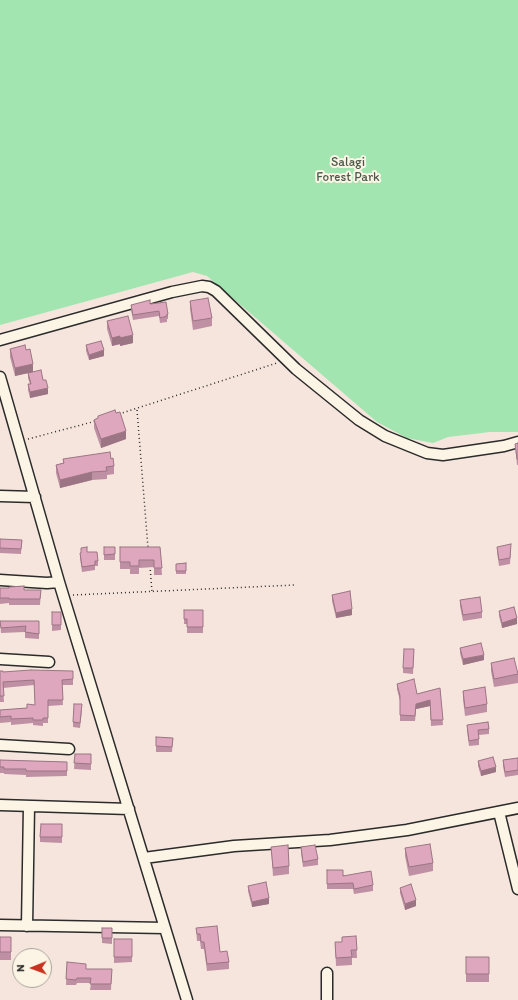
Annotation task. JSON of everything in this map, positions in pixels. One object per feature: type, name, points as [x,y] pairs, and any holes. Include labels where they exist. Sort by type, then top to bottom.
[{"type":"street","points":[[0,340],[172,292],[202,286],[209,287],[216,291],[296,369],[359,420],[385,436],[427,453],[443,454],[461,453],[504,446],[518,442]]},
{"type":"street","points":[[0,377],[63,596],[187,1000]]},
{"type":"street","points":[[0,496],[35,497]]},
{"type":"street","points":[[0,580],[47,583],[59,582]]},
{"type":"street","points":[[0,659],[49,662]]},
{"type":"street","points":[[0,745],[70,749]]},
{"type":"street","points":[[0,805],[129,809]]},
{"type":"street","points":[[27,926],[29,806]]},
{"type":"street","points":[[144,858],[234,846],[330,840],[407,830],[518,808]]},
{"type":"street","points":[[499,812],[518,889]]},
{"type":"street","points":[[0,925],[165,928]]},
{"type":"street","points":[[327,973],[327,1000]]},
{"type":"path","points":[[115,416],[286,359]]},
{"type":"path","points":[[137,409],[149,552]]},
{"type":"path","points":[[18,442],[100,420]]},
{"type":"path","points":[[149,560],[152,592]]},
{"type":"path","points":[[63,596],[295,585]]},
{"type":"green space","name":"Salagi Forest Park","points":[[0,0],[518,0],[518,432],[490,432],[448,437],[433,443],[407,438],[377,422],[207,276],[193,272],[0,325]]},
{"type":"building","points":[[208,298],[212,318],[193,321],[190,301]]},
{"type":"building","points":[[150,300],[150,304],[166,302],[167,316],[160,318],[159,311],[133,315],[131,305]]},
{"type":"building","points":[[128,316],[133,335],[112,338],[107,321]]},
{"type":"building","points":[[101,341],[104,350],[89,355],[86,345]]},
{"type":"building","points":[[25,345],[26,350],[30,349],[33,364],[15,368],[10,349]]},
{"type":"building","points":[[41,370],[43,380],[46,380],[48,388],[30,392],[28,384],[31,384],[28,373]]},
{"type":"building","points":[[115,410],[116,413],[120,412],[126,431],[101,439],[94,420],[98,418],[98,416]]},
{"type":"building","points":[[518,443],[518,459],[517,459],[515,444]]},
{"type":"building","points":[[110,452],[111,459],[113,458],[114,466],[106,467],[107,471],[92,472],[60,480],[56,465],[64,463],[63,459]]},
{"type":"building","points":[[0,539],[22,540],[21,549],[0,548]]},
{"type":"building","points":[[511,544],[510,558],[499,560],[497,547]]},
{"type":"building","points":[[87,547],[87,552],[97,552],[98,561],[95,561],[95,565],[82,567],[80,553],[81,548]]},
{"type":"building","points":[[104,547],[115,547],[115,554],[104,555]]},
{"type":"building","points":[[120,547],[160,547],[162,568],[154,568],[154,560],[139,560],[139,566],[130,566],[130,562],[120,562]]},
{"type":"building","points":[[186,563],[186,571],[176,571],[176,564]]},
{"type":"building","points":[[24,586],[24,590],[41,590],[40,599],[0,598],[0,588]]},
{"type":"building","points":[[350,591],[352,609],[336,613],[332,595]]},
{"type":"building","points":[[480,597],[482,612],[463,615],[460,600]]},
{"type":"building","points":[[514,607],[517,618],[502,623],[499,611]]},
{"type":"building","points":[[184,610],[203,610],[203,627],[187,627],[187,619],[184,619]]},
{"type":"building","points":[[52,612],[61,612],[61,625],[52,625]]},
{"type":"building","points":[[0,621],[39,621],[39,634],[25,632],[26,626],[1,628]]},
{"type":"building","points":[[481,643],[484,655],[463,659],[460,648]]},
{"type":"building","points":[[404,649],[414,649],[413,668],[403,668]]},
{"type":"building","points":[[514,658],[518,674],[494,679],[491,663]]},
{"type":"building","points":[[0,671],[73,671],[73,679],[62,680],[63,700],[48,700],[48,718],[43,718],[43,720],[33,720],[33,718],[11,719],[11,716],[0,717],[0,710],[27,708],[27,704],[35,705],[34,680],[3,682],[4,696],[0,696]]},
{"type":"building","points":[[414,679],[417,694],[440,688],[443,720],[431,720],[430,700],[416,704],[415,716],[400,715],[400,696],[397,684]]},
{"type":"building","points":[[485,687],[487,704],[465,708],[463,691]]},
{"type":"building","points":[[74,704],[82,704],[80,723],[73,722]]},
{"type":"building","points":[[488,722],[489,729],[478,730],[479,739],[469,741],[467,725]]},
{"type":"building","points":[[156,737],[173,738],[172,747],[156,746]]},
{"type":"building","points":[[75,754],[91,754],[91,764],[74,763]]},
{"type":"building","points":[[493,757],[496,767],[481,771],[478,761]]},
{"type":"building","points":[[518,758],[518,770],[505,772],[503,760]]},
{"type":"building","points":[[0,760],[67,762],[67,771],[26,771],[26,769],[4,769],[4,767],[0,767]]},
{"type":"building","points":[[41,824],[62,824],[62,837],[40,837]]},
{"type":"building","points":[[430,844],[433,863],[409,867],[405,848]]},
{"type":"building","points":[[288,845],[289,866],[273,868],[271,847]]},
{"type":"building","points":[[315,845],[318,859],[303,862],[301,847]]},
{"type":"building","points":[[327,870],[343,870],[343,876],[371,871],[373,885],[354,889],[353,883],[327,884]]},
{"type":"building","points":[[266,882],[269,898],[252,902],[248,886]]},
{"type":"building","points":[[411,884],[416,900],[405,904],[400,888]]},
{"type":"building","points":[[217,926],[220,952],[227,951],[229,962],[207,964],[204,942],[201,942],[200,934],[197,934],[196,928]]},
{"type":"building","points":[[102,928],[112,928],[112,938],[102,938]]},
{"type":"building","points":[[356,936],[357,950],[351,950],[352,957],[336,958],[335,942],[342,942],[342,937]]},
{"type":"building","points":[[0,937],[11,937],[11,952],[0,952]]},
{"type":"building","points":[[114,939],[132,939],[132,957],[114,957]]},
{"type":"building","points":[[466,957],[489,957],[489,974],[466,974]]},
{"type":"building","points":[[67,962],[86,964],[86,969],[112,969],[111,984],[90,984],[91,978],[77,978],[76,980],[66,979]]}]
